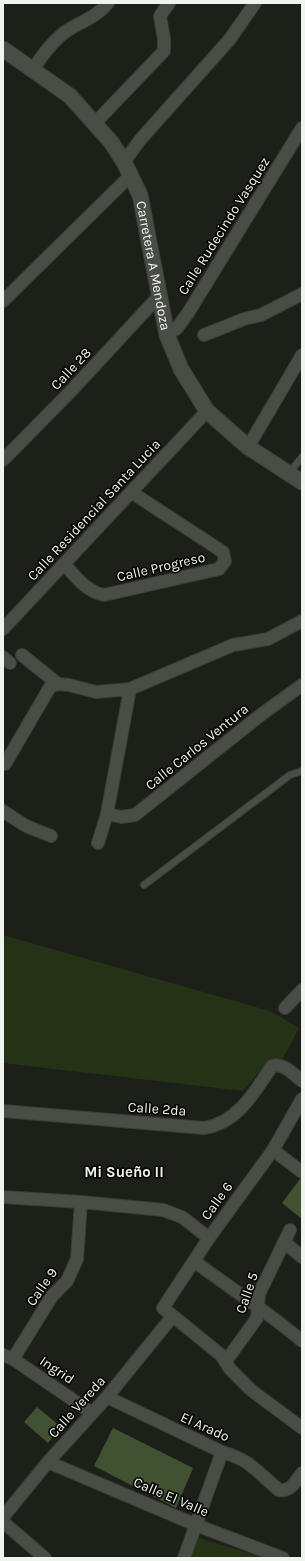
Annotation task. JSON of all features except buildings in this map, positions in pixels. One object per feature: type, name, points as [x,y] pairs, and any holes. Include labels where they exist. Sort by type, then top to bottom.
[{"type":"street","points":[[33,69],[57,38],[75,26],[96,16],[108,3]]},
{"type":"street","points":[[95,123],[164,51],[164,39],[160,16],[169,3]]},
{"type":"street","points":[[3,301],[127,168],[140,140],[230,39],[255,3]]},
{"type":"street","name":"Carretera A Mendoza","points":[[3,48],[70,96],[111,142],[127,168],[140,195],[151,247],[158,297],[167,335],[181,370],[206,411],[248,447],[288,475],[302,482]]},
{"type":"street","name":"Calle Rudecindo Vasquez","points":[[167,335],[177,328],[188,313],[300,134]]},
{"type":"street","points":[[204,335],[244,319],[261,315],[302,294]]},
{"type":"street","name":"Calle 28","points":[[3,460],[72,390],[158,297]]},
{"type":"street","points":[[248,447],[302,355]]},
{"type":"street","name":"Calle Residencial Santa Lucia","points":[[3,629],[206,411]]},
{"type":"street","name":"Calle Progreso","points":[[64,564],[88,589],[104,595],[220,569],[225,561],[224,552],[131,492]]},
{"type":"street","points":[[22,655],[58,684],[96,692],[130,689],[233,645],[268,639],[302,621]]},
{"type":"street","points":[[5,764],[50,687],[58,684]]},
{"type":"street","name":"Calle Carlos Ventura","points":[[107,814],[122,817],[135,815],[262,714],[302,685]]},
{"type":"street","points":[[98,843],[107,814],[130,689]]},
{"type":"street","points":[[3,811],[26,826],[51,836]]},
{"type":"street","points":[[285,1008],[302,990]]},
{"type":"street","name":"Calle 2da","points":[[3,1111],[204,1128],[228,1119],[242,1107],[272,1066],[277,1064],[283,1066],[302,1081]]},
{"type":"street","name":"Calle 6","points":[[172,1317],[163,1306],[209,1238],[273,1150],[302,1100]]},
{"type":"street","points":[[273,1150],[302,1172]]},
{"type":"street","points":[[3,1197],[81,1202],[163,1210],[182,1217],[209,1238]]},
{"type":"street","name":"Calle 9","points":[[8,1357],[52,1296],[67,1281],[77,1259],[81,1202]]},
{"type":"street","name":"Calle 5","points":[[226,1361],[256,1318],[259,1294],[290,1230]]},
{"type":"street","points":[[284,1242],[302,1257]]},
{"type":"street","points":[[194,1261],[257,1308],[275,1318],[302,1341]]},
{"type":"street","points":[[172,1317],[222,1355],[230,1369],[251,1390],[302,1428]]},
{"type":"street","name":"Calle Vereda","points":[[3,1517],[48,1462],[107,1397],[172,1317]]},
{"type":"street","name":"Ingrid","points":[[8,1357],[92,1413]]},
{"type":"street","name":"El Arado","points":[[107,1397],[222,1452],[239,1457],[250,1464],[279,1490],[285,1491],[289,1489],[302,1473]]},
{"type":"street","points":[[184,1558],[222,1452]]},
{"type":"street","name":"Calle El Valle","points":[[48,1462],[196,1524],[283,1558]]},
{"type":"street","points":[[3,1522],[45,1558]]},
{"type":"lane","points":[[288,475],[302,457]]},
{"type":"lane","points":[[144,885],[290,775],[302,771]]},
{"type":"green space","points":[[3,935],[270,1011],[299,1028],[283,1058],[270,1060],[243,1091],[3,1063]]},
{"type":"green space","points":[[193,1536],[265,1558],[186,1558]]},
{"type":"district","name":"Mi Sueño II","points":[[124,1172]]}]
